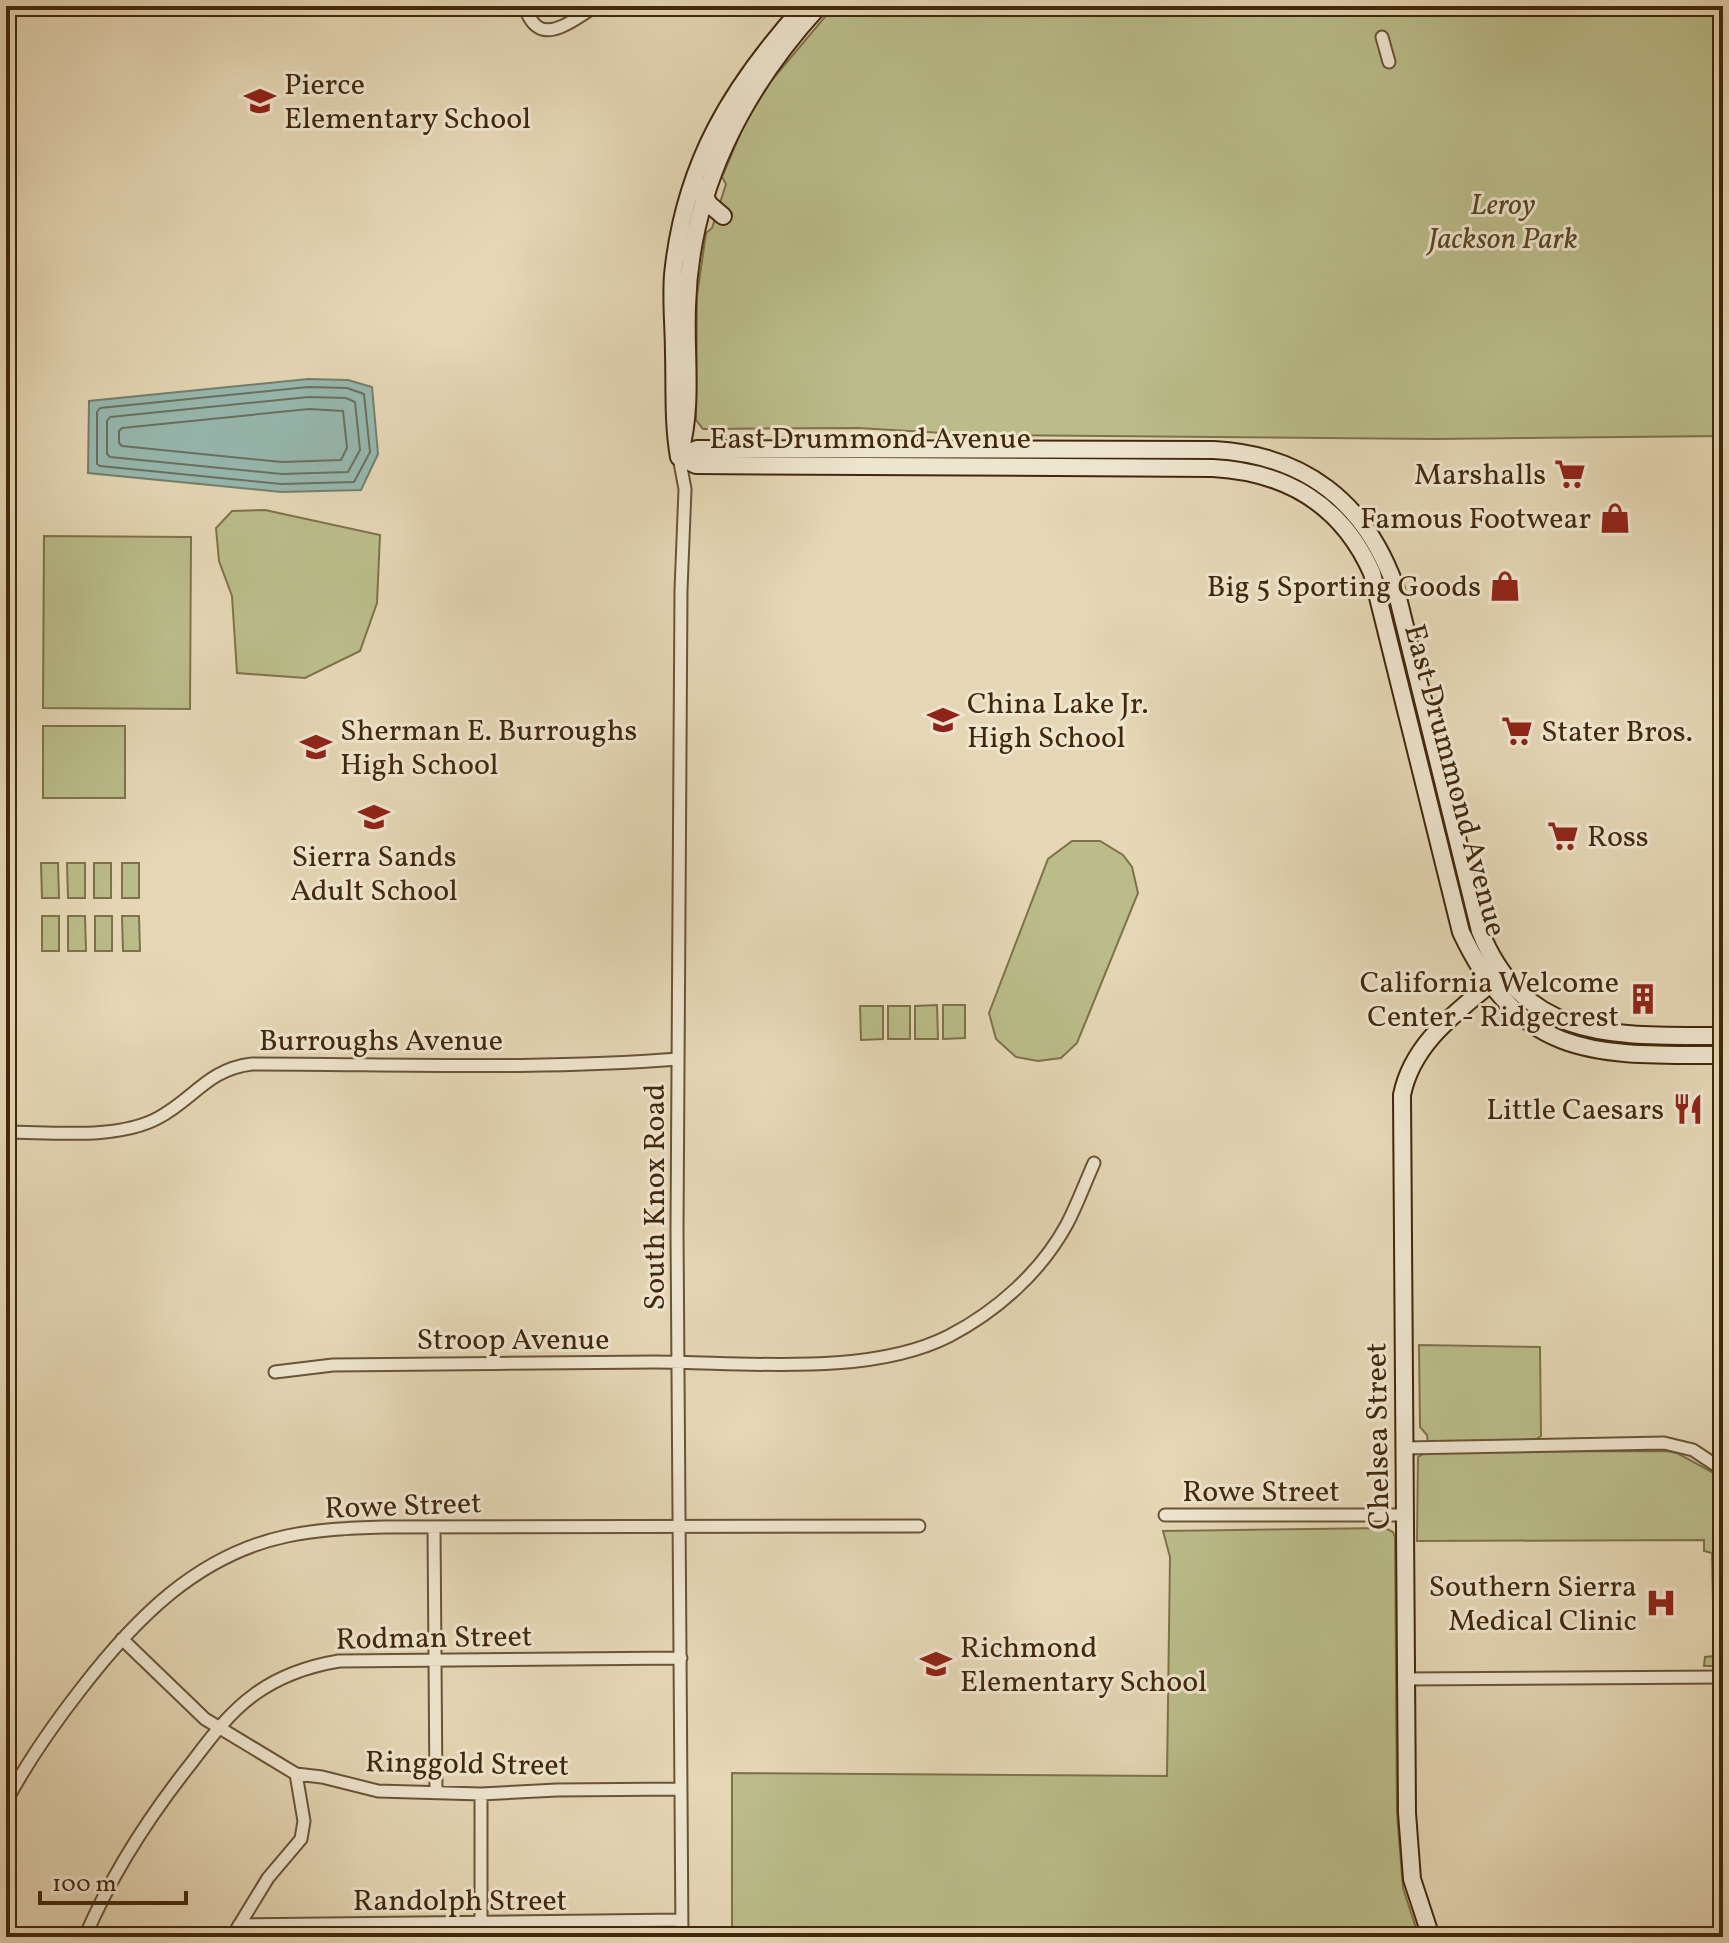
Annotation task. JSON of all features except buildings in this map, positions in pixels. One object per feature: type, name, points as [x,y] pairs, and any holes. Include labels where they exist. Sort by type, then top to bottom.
[{"type":"street","points":[[524,6],[536,26],[548,30],[596,6]]},
{"type":"street","points":[[679,457],[674,427],[671,313],[677,245],[688,197],[721,115],[764,50],[804,6]]},
{"type":"street","points":[[679,457],[687,426],[688,274],[699,216],[721,152],[746,101],[778,54],[819,6]]},
{"type":"street","points":[[1382,37],[1389,62]]},
{"type":"street","points":[[723,216],[705,198],[702,183],[744,79]]},
{"type":"street","name":"East Drummond Avenue","points":[[679,457],[697,449],[1214,450],[1256,455],[1304,472],[1325,486],[1358,517],[1374,538],[1388,567],[1480,931],[1488,950],[1504,973],[1515,987],[1551,1014],[1594,1031],[1633,1035],[1723,1036]]},
{"type":"street","name":"East Drummond Avenue","points":[[679,457],[696,465],[1222,468],[1274,478],[1312,498],[1357,543],[1372,573],[1461,932],[1490,984],[1521,1016],[1557,1038],[1584,1048],[1628,1055],[1723,1055]]},
{"type":"street","name":"South Knox Road","points":[[679,457],[685,489],[681,590],[678,1059],[682,1937]]},
{"type":"street","name":"Chelsea Street","points":[[1431,1937],[1410,1869],[1407,1813],[1402,1095],[1406,1078],[1424,1044],[1504,973]]},
{"type":"street","name":"Burroughs Avenue","points":[[6,1132],[112,1131],[137,1127],[159,1118],[225,1070],[252,1064],[632,1063],[678,1059]]},
{"type":"street","name":"Stroop Avenue","points":[[275,1372],[333,1365],[787,1364],[851,1361],[925,1347],[950,1336],[983,1315],[1026,1280],[1067,1224],[1094,1163]]},
{"type":"street","points":[[1405,1448],[1664,1443],[1693,1450],[1723,1470]]},
{"type":"street","name":"Rowe Street","points":[[1165,1515],[1406,1515]]},
{"type":"street","name":"Rowe Street","points":[[6,1802],[59,1718],[148,1610],[179,1584],[211,1564],[255,1545],[323,1530],[680,1525],[919,1526]]},
{"type":"street","points":[[434,1527],[436,1791]]},
{"type":"street","points":[[122,1639],[179,1696],[218,1729],[296,1774],[304,1821],[301,1839],[268,1878],[232,1937]]},
{"type":"street","name":"Rodman Street","points":[[85,1937],[109,1886],[144,1828],[218,1729],[254,1694],[303,1669],[339,1661],[681,1658]]},
{"type":"street","points":[[1406,1679],[1723,1677]]},
{"type":"street","name":"Ringgold Street","points":[[296,1774],[378,1791],[481,1794],[680,1789]]},
{"type":"street","points":[[481,1794],[481,1923]]},
{"type":"street","name":"Randolph Street","points":[[239,1925],[681,1920]]},
{"type":"green space","name":"Leroy Jackson Park","points":[[834,6],[1723,6],[1723,436],[1435,439],[977,435],[858,428],[703,429],[696,420],[697,296],[706,233],[712,228],[726,184],[722,177],[744,125],[771,81]]},
{"type":"green space","points":[[265,510],[380,535],[377,603],[360,651],[305,678],[237,673],[232,596],[219,561],[216,528],[232,511]]},
{"type":"green space","points":[[44,536],[191,537],[190,709],[43,708]]},
{"type":"green space","points":[[43,726],[125,726],[125,798],[43,798]]},
{"type":"green space","points":[[1072,841],[1100,841],[1123,855],[1132,867],[1138,893],[1077,1043],[1061,1058],[1038,1061],[1016,1057],[996,1039],[989,1013],[1048,859]]},
{"type":"green space","points":[[41,863],[58,863],[59,898],[42,898]]},
{"type":"green space","points":[[67,863],[85,863],[85,898],[68,898]]},
{"type":"green space","points":[[94,863],[111,863],[111,898],[94,898]]},
{"type":"green space","points":[[122,863],[139,863],[139,898],[122,898]]},
{"type":"green space","points":[[42,916],[59,916],[59,951],[42,951]]},
{"type":"green space","points":[[68,916],[85,916],[86,951],[68,951]]},
{"type":"green space","points":[[95,916],[112,916],[112,951],[95,951]]},
{"type":"green space","points":[[122,916],[139,916],[140,951],[123,951]]},
{"type":"green space","points":[[937,1005],[938,1039],[915,1039],[915,1006]]},
{"type":"green space","points":[[943,1005],[965,1005],[965,1038],[943,1039]]},
{"type":"green space","points":[[860,1006],[883,1006],[883,1039],[861,1040]]},
{"type":"green space","points":[[888,1006],[910,1006],[910,1039],[888,1039]]},
{"type":"green space","points":[[1419,1345],[1540,1347],[1541,1436],[1529,1444],[1428,1443],[1427,1435],[1420,1427]]},
{"type":"green space","points":[[1427,1452],[1677,1453],[1723,1478],[1723,1666],[1704,1666],[1705,1657],[1714,1656],[1712,1553],[1704,1551],[1704,1540],[1417,1541],[1418,1457]]},
{"type":"green space","points":[[1385,1528],[1395,1537],[1397,1813],[1403,1888],[1419,1937],[732,1937],[732,1773],[1167,1776],[1170,1557],[1163,1531]]},
{"type":"water","points":[[308,379],[348,380],[372,387],[378,454],[361,490],[281,492],[88,473],[89,401]]},
{"type":"place","name":"Pierce Elementary School","points":[[260,101]]},
{"type":"place","name":"Marshalls","points":[[1570,474]]},
{"type":"place","name":"Famous Footwear","points":[[1615,518]]},
{"type":"place","name":"Big 5 Sporting Goods","points":[[1505,586]]},
{"type":"place","name":"China Lake Jr. High School","points":[[943,720]]},
{"type":"place","name":"Stater Bros.","points":[[1517,731]]},
{"type":"place","name":"Sherman E. Burroughs High School","points":[[316,747]]},
{"type":"place","name":"Sierra Sands Adult School","points":[[374,817]]},
{"type":"place","name":"Ross","points":[[1563,836]]},
{"type":"place","name":"California Welcome Center - Ridgecrest","points":[[1643,999]]},
{"type":"place","name":"Little Caesars","points":[[1688,1109]]},
{"type":"place","name":"Southern Sierra Medical Clinic","points":[[1661,1603]]},
{"type":"place","name":"Richmond Elementary School","points":[[936,1664]]}]
